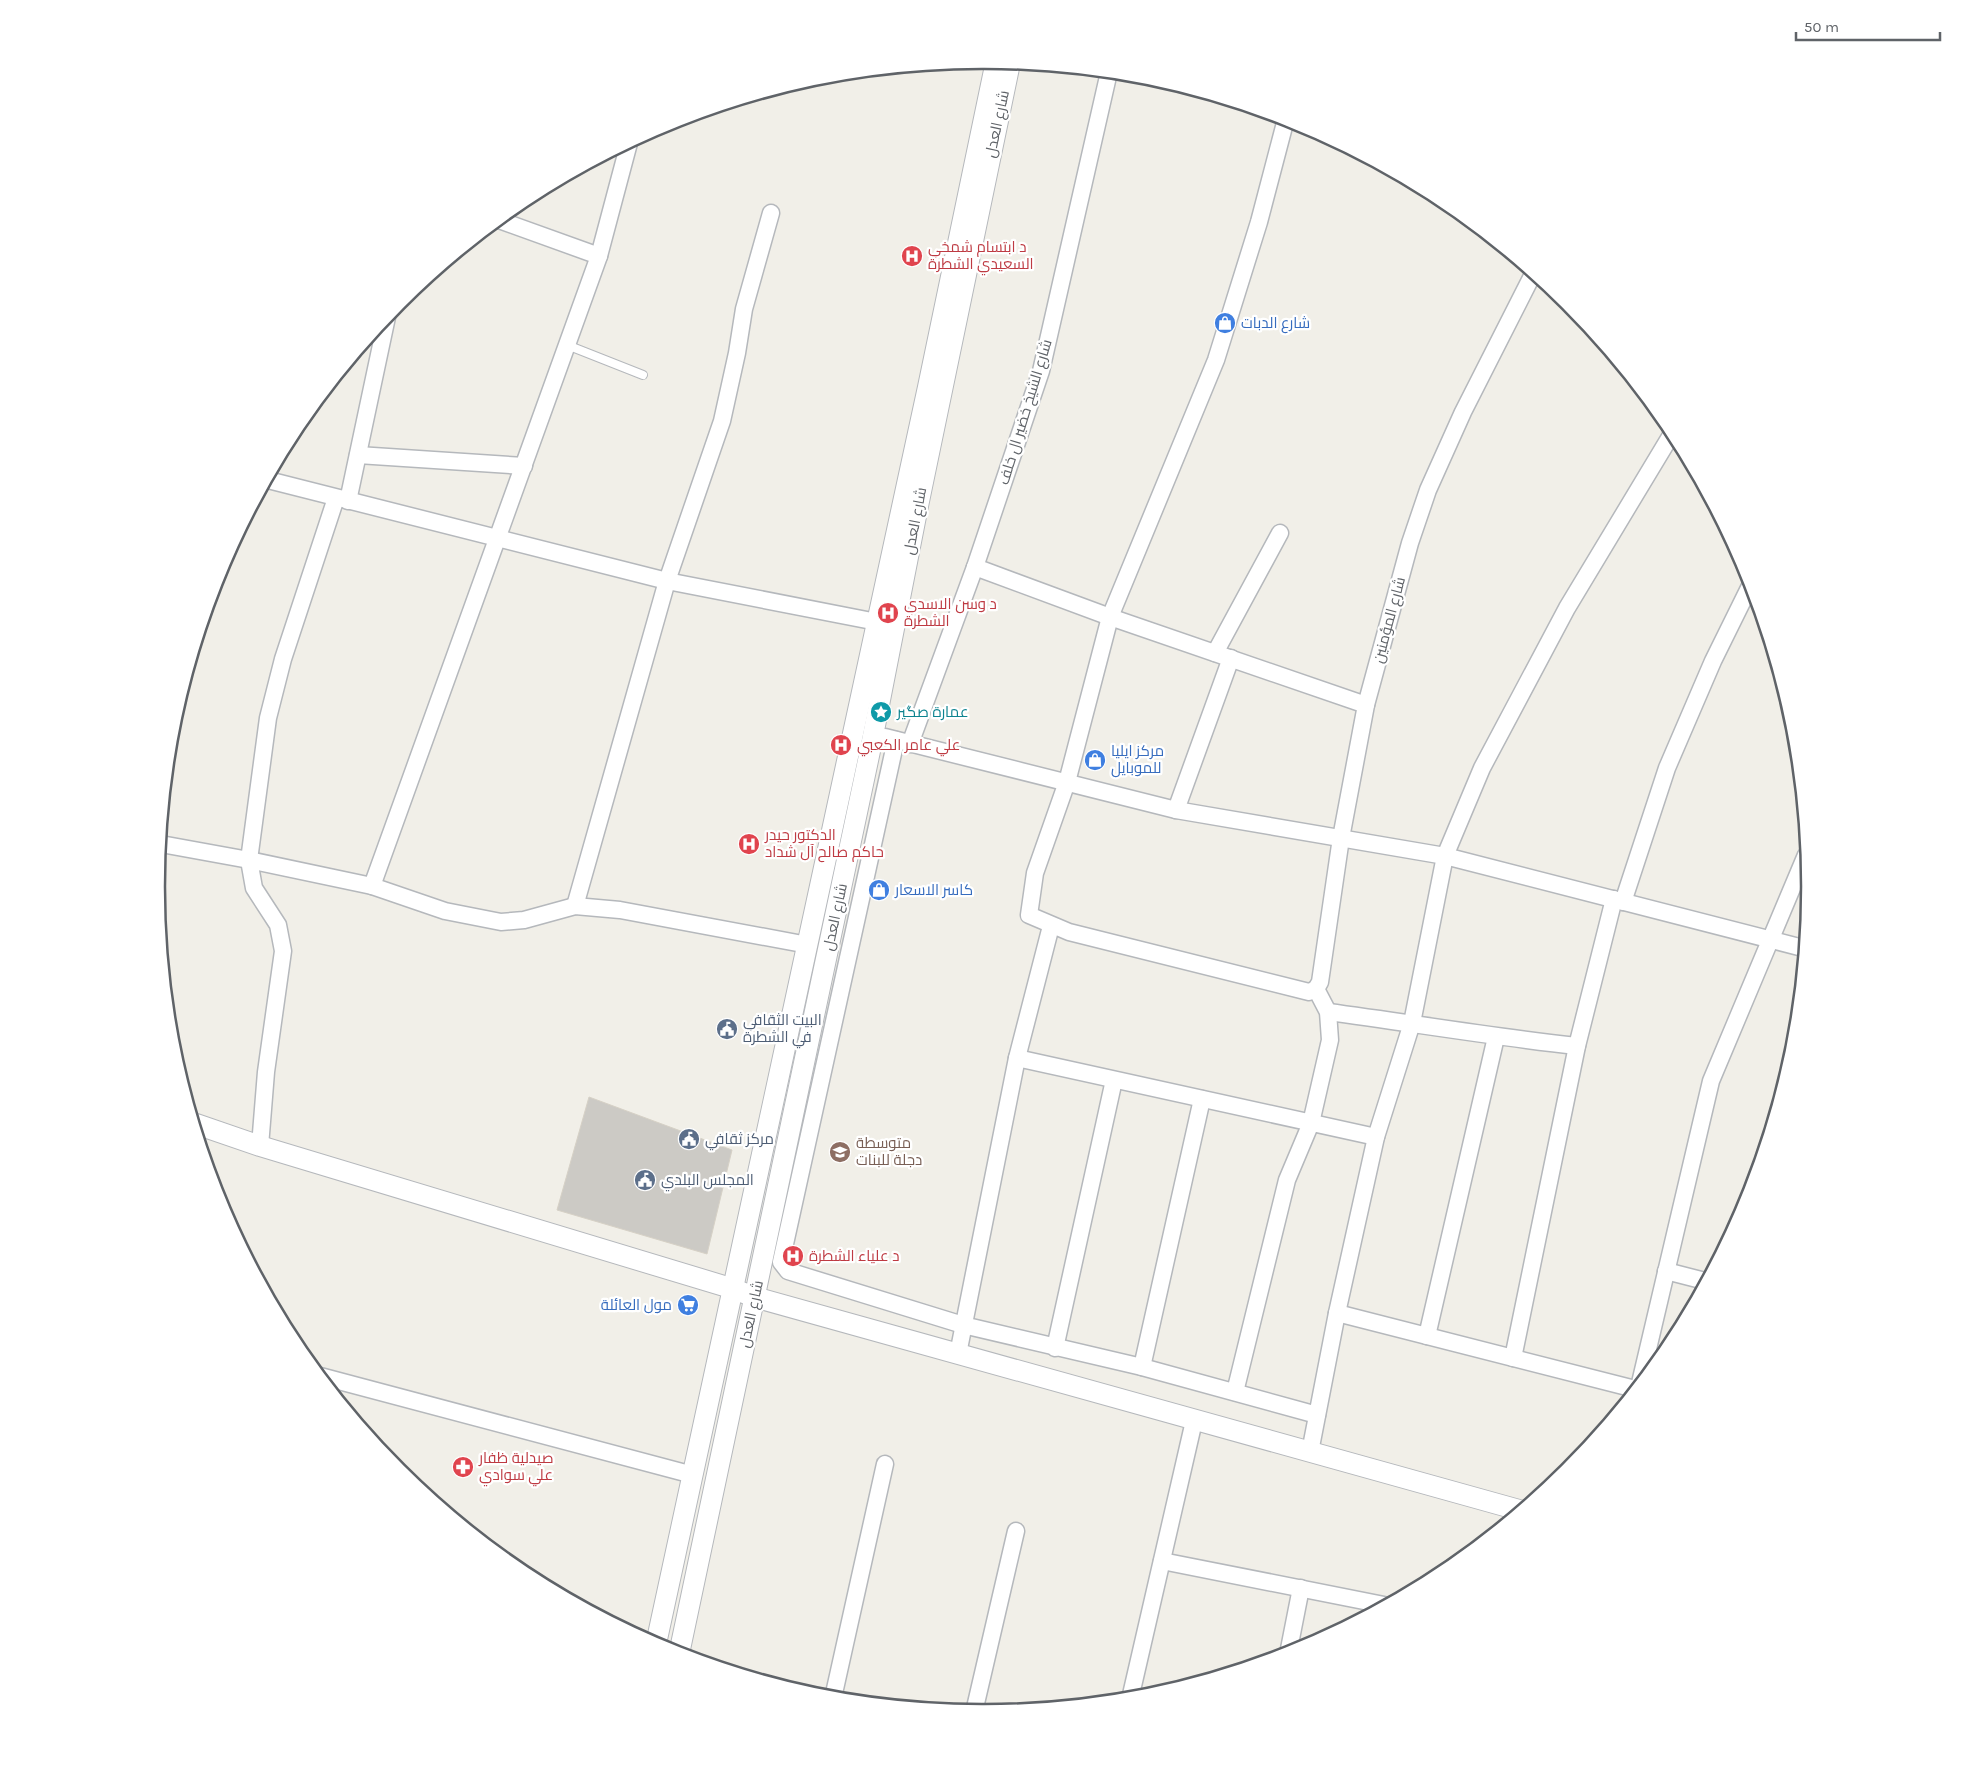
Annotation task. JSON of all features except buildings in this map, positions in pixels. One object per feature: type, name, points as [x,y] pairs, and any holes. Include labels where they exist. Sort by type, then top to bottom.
[{"type":"street","name":"شارع العدل","points":[[658,1636],[878,622],[994,69]]},
{"type":"street","name":"شارع العدل","points":[[681,1646],[873,734],[918,506],[1009,70]]},
{"type":"street","name":"شارع الشيخ خضير ال خلف","points":[[964,1325],[788,1271],[781,1262],[903,742],[975,567],[1041,371],[1107,78]]},
{"type":"street","points":[[1234,1392],[1287,1180],[1311,1123],[1330,1040],[1328,1012],[1316,989],[1309,992],[1051,926],[1029,915],[1035,873],[1067,782],[1110,617],[1216,360],[1259,222],[1284,126]]},
{"type":"street","points":[[372,886],[598,256],[628,150]]},
{"type":"street","points":[[575,906],[667,581],[722,421],[737,353],[744,309],[771,213]]},
{"type":"street","points":[[507,223],[598,256]]},
{"type":"street","name":"شارع المؤمنين","points":[[1316,989],[1320,982],[1341,838],[1366,704],[1410,543],[1428,490],[1464,412],[1530,280]]},
{"type":"street","points":[[260,1146],[266,1072],[283,951],[278,925],[254,888],[249,860],[268,718],[283,659],[358,455],[383,331]]},
{"type":"street","points":[[1310,1452],[1337,1313],[1376,1137],[1412,1022],[1444,856],[1482,768],[1567,608],[1668,440]]},
{"type":"street","points":[[358,455],[524,466]]},
{"type":"street","points":[[273,481],[667,581],[878,622]]},
{"type":"street","points":[[1215,653],[1280,533]]},
{"type":"street","points":[[975,567],[1110,617],[1366,704]]},
{"type":"street","points":[[1513,1358],[1577,1046],[1619,901],[1667,768],[1712,661],[1746,594]]},
{"type":"street","points":[[1176,810],[1231,658]]},
{"type":"street","points":[[873,734],[1176,810],[1444,856],[1798,947]]},
{"type":"street","points":[[167,845],[372,886],[444,911],[501,922],[524,920],[575,906],[620,910],[808,946]]},
{"type":"street","points":[[1643,1369],[1712,1081],[1800,868]]},
{"type":"street","points":[[958,1354],[1017,1058],[1051,926]]},
{"type":"street","points":[[1328,1012],[1412,1022],[1496,1037],[1577,1046]]},
{"type":"street","points":[[1427,1336],[1496,1037]]},
{"type":"street","points":[[1017,1058],[1376,1137]]},
{"type":"street","points":[[1055,1348],[1114,1080]]},
{"type":"street","points":[[1142,1367],[1202,1099]]},
{"type":"street","points":[[202,1126],[260,1146],[734,1289],[754,1297],[1511,1510]]},
{"type":"street","points":[[1666,1271],[1699,1280]]},
{"type":"street","points":[[1337,1313],[1629,1388]]},
{"type":"street","points":[[964,1325],[1142,1367],[1317,1415]]},
{"type":"street","points":[[330,1379],[693,1475]]},
{"type":"street","points":[[1132,1691],[1194,1421]]},
{"type":"street","points":[[836,1691],[885,1464]]},
{"type":"street","points":[[976,1704],[1016,1531]]},
{"type":"street","points":[[1162,1560],[1376,1603]]},
{"type":"street","points":[[1290,1644],[1301,1588]]},
{"type":"lane","points":[[567,345],[643,375]]},
{"type":"place","name":"د ابتسام شمخي السعيدي الشطرة","points":[[912,256]]},
{"type":"place","name":"شارع الدبات","points":[[1225,323]]},
{"type":"place","name":"د وسن الاسدي الشطرة","points":[[888,613]]},
{"type":"place","name":"عمارة صگير","points":[[881,712]]},
{"type":"place","name":"علي عامر الكعبي","points":[[841,745]]},
{"type":"place","name":"مركز ايليا للموبايل","points":[[1095,760]]},
{"type":"place","name":"الدكتور حيدر حاكم صالح آل شداد","points":[[749,844]]},
{"type":"place","name":"كاسر الاسعار","points":[[879,890]]},
{"type":"place","name":"البيت الثقافي في الشطرة","points":[[727,1029]]},
{"type":"place","name":"مركز ثقافي","points":[[689,1139]]},
{"type":"place","name":"متوسطة دجلة للبنات","points":[[840,1152]]},
{"type":"place","name":"المجلس البلدي","points":[[645,1180]]},
{"type":"place","name":"د علياء الشطرة","points":[[793,1256]]},
{"type":"place","name":"مول العائلة","points":[[688,1305]]},
{"type":"place","name":"صيدلية ظفار علي سوادي","points":[[463,1467]]}]
